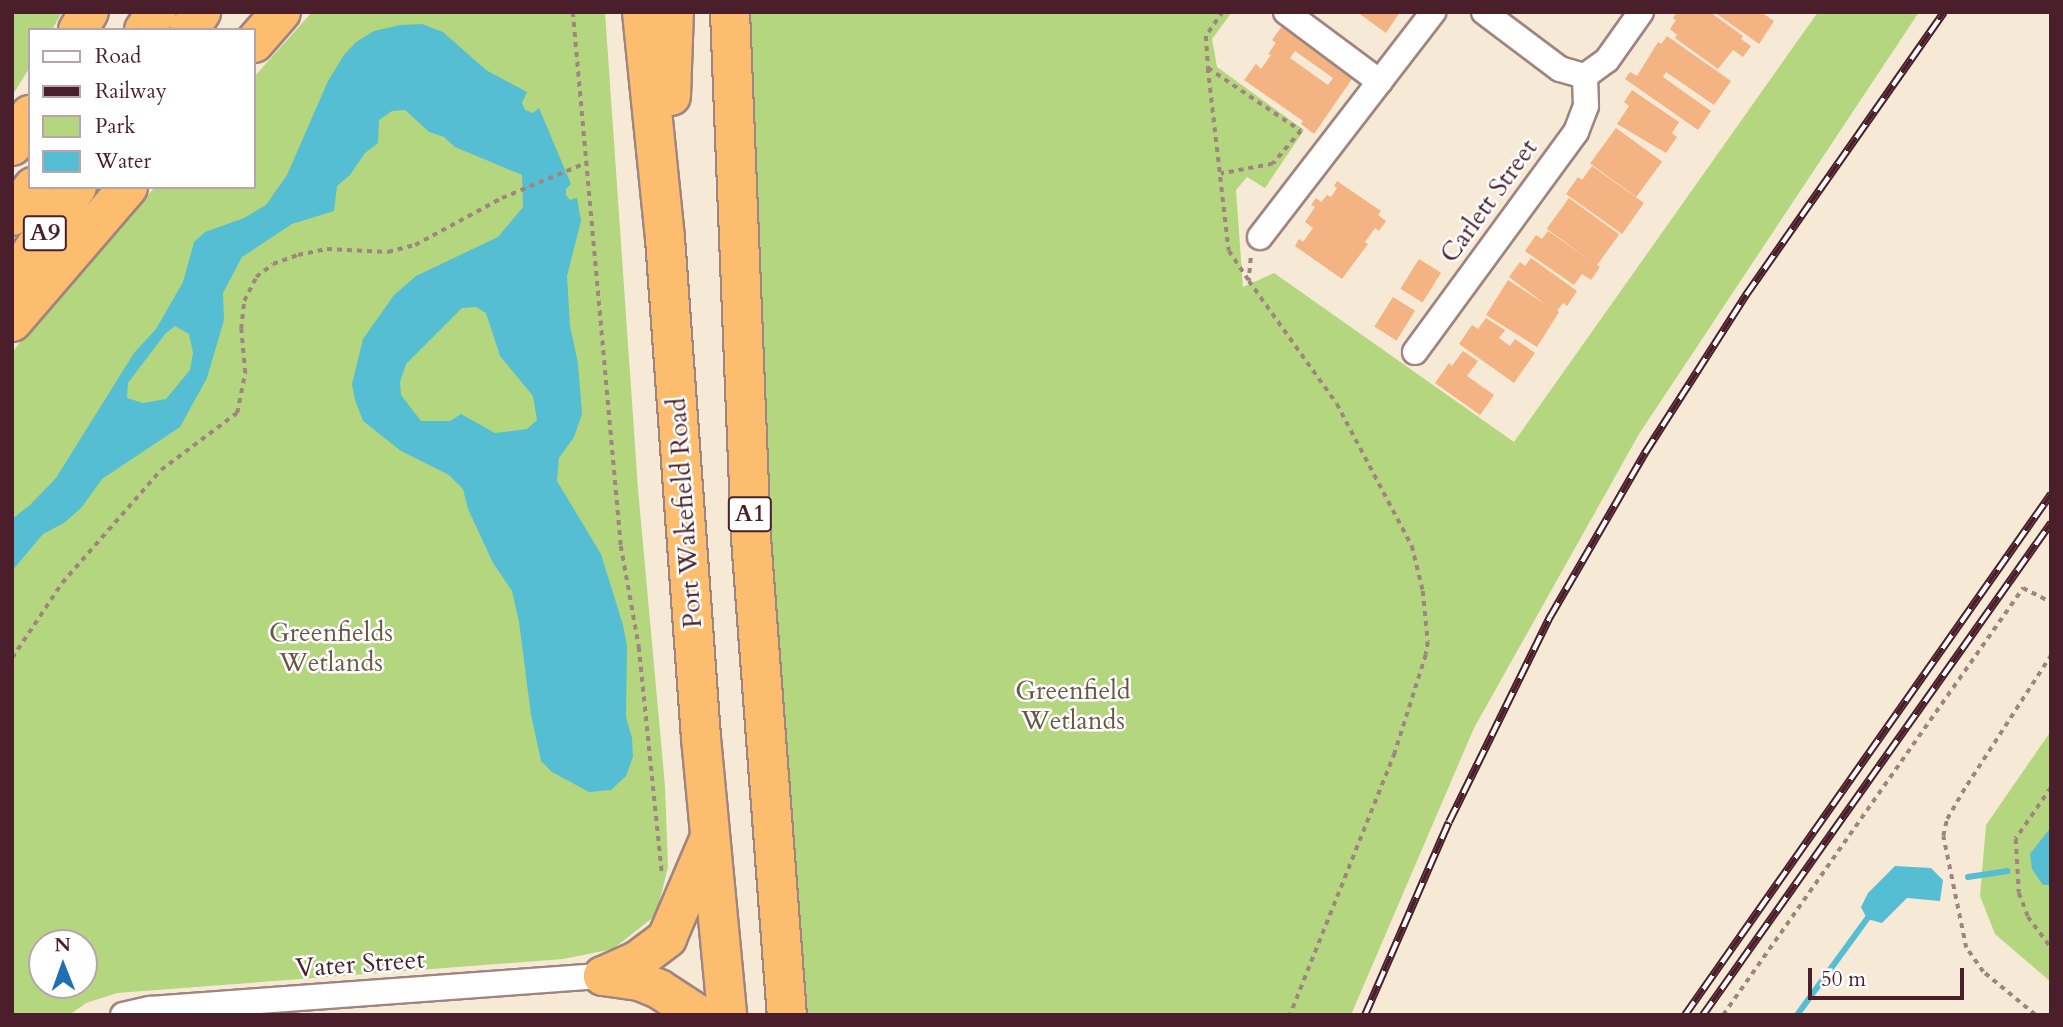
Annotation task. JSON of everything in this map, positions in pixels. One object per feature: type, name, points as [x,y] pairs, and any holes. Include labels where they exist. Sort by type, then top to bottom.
[{"type":"highway","points":[[79,28],[89,12]]},
{"type":"highway","points":[[145,28],[157,12]]},
{"type":"highway","points":[[190,28],[201,12]]},
{"type":"highway","points":[[256,41],[281,12]]},
{"type":"highway","name":"Port Wakefield Road","points":[[642,12],[665,238],[709,838],[727,1015]]},
{"type":"highway","points":[[665,238],[674,12]]},
{"type":"highway","name":"A1","points":[[730,12],[751,538],[787,1015]]},
{"type":"highway","points":[[12,146],[28,118]]},
{"type":"highway","name":"A9","points":[[12,216],[32,189]]},
{"type":"highway","name":"A9","points":[[12,280],[76,189]]},
{"type":"highway","points":[[12,322],[126,189]]},
{"type":"highway","points":[[603,976],[626,967],[667,937],[709,838]]},
{"type":"highway","points":[[603,976],[639,981],[659,989],[699,1015]]},
{"type":"street","points":[[1286,12],[1380,82]]},
{"type":"street","points":[[1260,237],[1433,12]]},
{"type":"street","points":[[1484,12],[1560,68],[1585,76],[1608,60],[1641,12]]},
{"type":"street","name":"Carlett Street","points":[[1415,352],[1576,132],[1586,106],[1585,76]]},
{"type":"street","name":"Vater Street","points":[[123,1015],[150,1009],[603,976]]},
{"type":"path","points":[[573,12],[621,546],[639,647],[664,893],[679,912]]},
{"type":"path","points":[[1223,12],[1206,36],[1229,251],[1337,404],[1412,546],[1423,591],[1428,642],[1395,753],[1290,1015]]},
{"type":"path","points":[[1208,68],[1301,131],[1273,164],[1220,174]]},
{"type":"path","points":[[12,658],[62,583],[161,470],[237,413],[245,373],[241,329],[244,301],[256,277],[273,264],[327,249],[388,252],[415,245],[502,198],[588,162]]},
{"type":"path","points":[[1249,281],[1252,253],[1260,237]]},
{"type":"path","points":[[1723,1015],[2023,588],[2051,602]]},
{"type":"path","points":[[2035,1015],[1983,972],[1966,948],[1944,836],[1947,819],[1967,785],[2051,655]]},
{"type":"path","points":[[2051,788],[2016,839],[2019,893],[2028,917],[2051,947]]},
{"type":"green space","points":[[12,12],[62,12],[53,28],[28,28],[28,70],[12,96]]},
{"type":"green space","name":"Greenfields Wetlands","points":[[312,12],[605,12],[638,489],[665,786],[668,867],[656,915],[613,949],[563,959],[117,993],[86,1003],[69,1015],[12,1015],[12,353],[31,327],[153,189],[256,189],[256,75]]},
{"type":"green space","name":"Greenfield Wetlands","points":[[730,12],[1232,12],[1212,39],[1217,67],[1304,130],[1265,188],[1247,177],[1236,190],[1243,287],[1274,273],[1514,442],[1818,12],[1919,12],[1639,434],[1474,728],[1351,1015],[787,1015]]},
{"type":"green space","points":[[2051,731],[2051,982],[1995,934],[1980,896],[1986,825]]},
{"type":"water","points":[[422,24],[443,32],[486,70],[527,92],[522,103],[525,110],[533,113],[539,108],[571,184],[566,189],[566,195],[570,200],[577,198],[581,221],[567,276],[570,326],[578,363],[582,414],[574,437],[559,458],[557,481],[601,554],[627,646],[626,717],[632,738],[633,757],[626,776],[611,790],[589,792],[552,772],[541,761],[531,715],[519,622],[512,591],[493,563],[468,509],[463,489],[449,475],[401,451],[363,421],[355,400],[352,384],[363,339],[394,295],[416,276],[498,237],[523,207],[522,175],[455,147],[444,137],[429,132],[405,110],[392,111],[379,120],[378,143],[365,153],[350,175],[337,186],[334,211],[292,224],[242,257],[223,293],[224,320],[207,378],[180,427],[102,479],[82,507],[64,523],[43,534],[12,571],[12,519],[56,478],[134,353],[156,329],[183,282],[194,242],[205,232],[244,218],[266,205],[287,175],[328,81],[344,55],[356,42],[374,31],[400,25]],"holes":[[[476,307],[486,313],[500,356],[533,396],[537,420],[527,429],[495,433],[461,414],[450,421],[421,421],[401,395],[400,382],[406,364],[462,308]],[[175,326],[189,334],[193,353],[190,370],[166,399],[143,403],[127,398],[128,383],[165,334]]]},
{"type":"water","points":[[2051,827],[2051,885],[2043,885],[2032,869],[2030,854]]},
{"type":"water","points":[[1895,866],[1931,868],[1943,880],[1940,901],[1907,898],[1882,923],[1867,919],[1861,907],[1868,893]]},
{"type":"building","points":[[1357,12],[1400,12],[1386,33]]},
{"type":"building","points":[[1677,12],[1710,12],[1743,36],[1741,39],[1751,46],[1743,57],[1733,50],[1718,69],[1675,38],[1677,35],[1670,29],[1676,20],[1673,18]]},
{"type":"building","points":[[1714,12],[1761,12],[1774,21],[1759,44]]},
{"type":"building","points":[[1285,22],[1343,64],[1339,70],[1352,79],[1314,134],[1301,124],[1303,121],[1244,80],[1256,64],[1261,69],[1271,55],[1268,54],[1276,43],[1272,40]],"holes":[[[1295,51],[1333,78],[1328,85],[1290,58]]]},
{"type":"building","points":[[1667,36],[1731,81],[1714,105],[1666,72],[1663,77],[1711,111],[1698,130],[1625,79],[1630,72],[1637,76],[1658,42],[1661,44]]},
{"type":"building","points":[[1632,90],[1679,122],[1672,133],[1677,137],[1666,153],[1617,124],[1629,106],[1624,102]]},
{"type":"building","points":[[1616,128],[1662,162],[1636,197],[1590,164]]},
{"type":"building","points":[[1592,166],[1644,203],[1622,234],[1566,194],[1578,177],[1582,180]]},
{"type":"building","points":[[1337,181],[1381,211],[1378,215],[1386,221],[1379,231],[1375,228],[1365,242],[1368,244],[1342,279],[1295,246],[1299,239],[1303,242],[1313,228],[1305,222],[1315,207],[1311,205],[1316,198],[1321,202],[1327,195],[1331,197],[1337,188],[1334,186]]},
{"type":"building","points":[[1569,198],[1619,234],[1597,265],[1547,229]]},
{"type":"building","points":[[1548,231],[1600,267],[1591,280],[1582,274],[1574,285],[1525,251],[1536,235],[1542,239]]},
{"type":"building","points":[[1531,258],[1577,291],[1567,306],[1563,303],[1557,311],[1559,312],[1537,347],[1486,315],[1508,280],[1548,306],[1509,277],[1520,262],[1525,266]]},
{"type":"building","points":[[1419,259],[1441,273],[1423,302],[1400,289]]},
{"type":"building","points":[[1393,297],[1415,311],[1397,340],[1374,327]]},
{"type":"building","points":[[1486,318],[1505,330],[1499,338],[1510,346],[1515,339],[1535,353],[1514,383],[1459,344],[1472,325],[1478,329]]},
{"type":"building","points":[[1463,351],[1478,361],[1467,376],[1494,395],[1480,415],[1435,383],[1449,363],[1452,366]]},
{"type":"waterway","points":[[1968,877],[2008,871]]},
{"type":"waterway","points":[[1797,1015],[1867,919]]},
{"type":"railway","points":[[1365,1015],[1449,822],[1550,617],[1645,453],[1746,295],[1944,12]]},
{"type":"railway","points":[[1685,1015],[2051,494]]},
{"type":"railway","points":[[1703,1015],[2051,523]]}]
